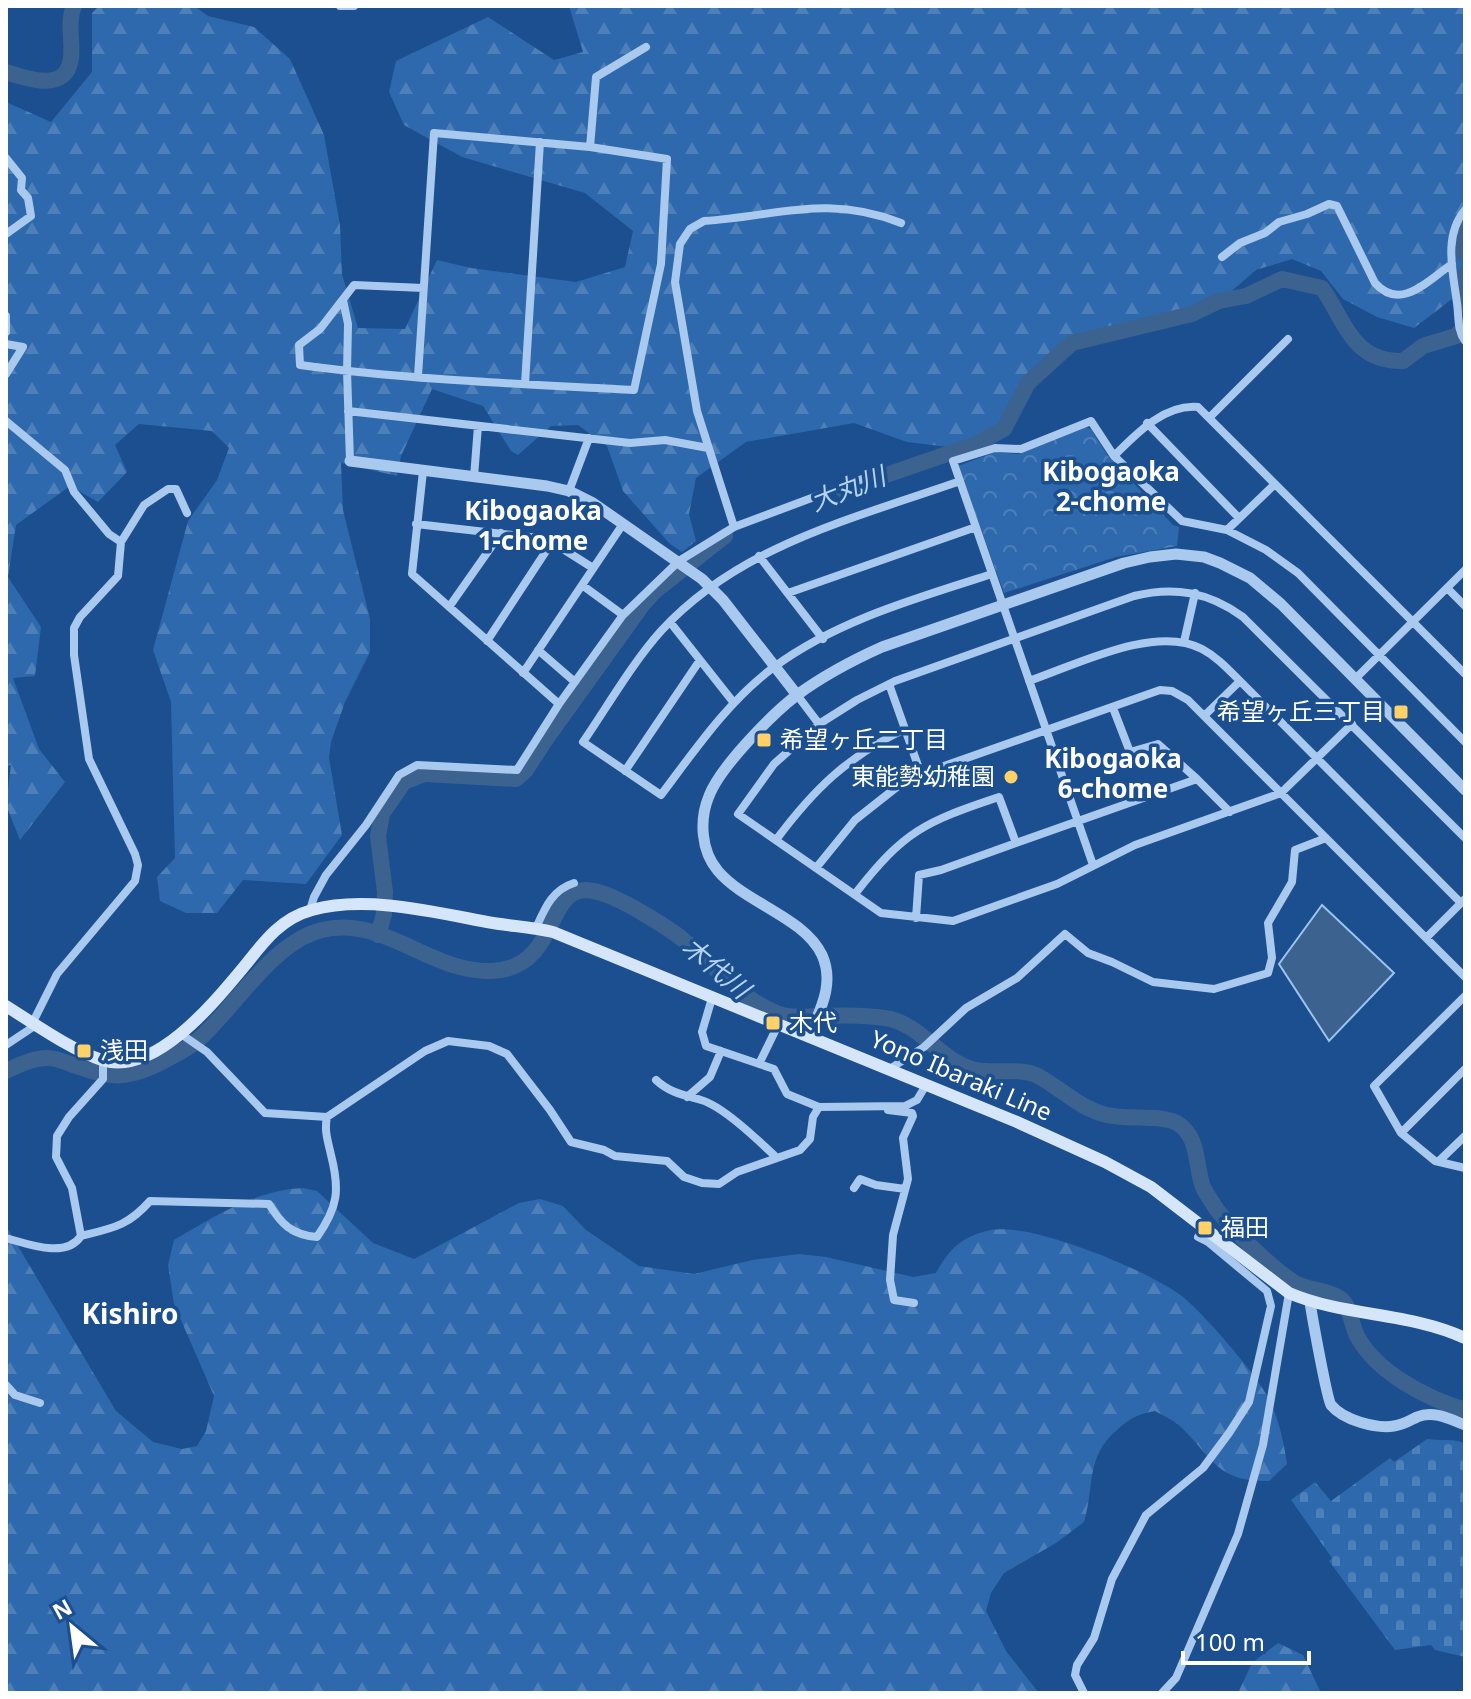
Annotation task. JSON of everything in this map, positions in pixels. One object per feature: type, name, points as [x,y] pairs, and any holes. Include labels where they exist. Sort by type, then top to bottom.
[{"type":"main road","name":"Yono Ibaraki Line","points":[[103,1061],[126,1062],[135,1059],[181,1034],[227,987],[272,932],[310,910],[330,906],[430,909],[489,922],[543,929],[778,1025],[810,1034],[1137,1178],[1289,1293],[1310,1302],[1422,1323],[1465,1338]]},
{"type":"main road","points":[[6,1006],[103,1061]]},
{"type":"street","points":[[340,6],[354,6]]},
{"type":"street","points":[[590,147],[596,77],[646,47]]},
{"type":"street","points":[[418,376],[434,133],[590,147],[667,159],[661,264],[634,390],[525,384],[347,371],[300,365],[299,345],[320,329],[354,285],[423,288]]},
{"type":"street","points":[[525,384],[540,142]]},
{"type":"street","points":[[6,158],[22,178],[21,190],[28,198],[31,216],[6,234]]},
{"type":"street","points":[[1222,257],[1240,243],[1265,233],[1279,222],[1329,204],[1337,206],[1375,283],[1382,291],[1400,296],[1411,293],[1452,264]]},
{"type":"street","points":[[734,527],[708,448],[690,377],[687,341],[675,282],[680,244],[690,229],[704,221],[820,206],[873,212],[901,223]]},
{"type":"street","points":[[1462,336],[1452,264],[1455,224],[1465,210]]},
{"type":"street","points":[[343,300],[348,324],[350,461],[547,486],[569,491],[593,503],[711,586],[819,724]]},
{"type":"street","points":[[6,316],[6,332]]},
{"type":"street","points":[[1209,418],[1288,339]]},
{"type":"street","points":[[6,344],[23,347],[6,374]]},
{"type":"street","points":[[1114,456],[1147,423],[1188,406],[1198,407],[1465,674]]},
{"type":"street","points":[[348,411],[630,443],[665,440],[708,448]]},
{"type":"street","points":[[6,421],[65,470],[74,492],[109,534],[121,542]]},
{"type":"street","points":[[1093,865],[953,461],[995,448],[1021,449],[1091,421],[1114,456],[1182,521],[1227,530],[1266,550],[1298,573],[1465,742]]},
{"type":"street","points":[[1147,423],[1239,518]]},
{"type":"street","points":[[474,477],[478,426]]},
{"type":"street","points":[[569,491],[589,438]]},
{"type":"street","points":[[423,471],[412,574],[559,704]]},
{"type":"street","points":[[310,910],[326,875],[366,825],[399,775],[417,765],[517,770],[559,704],[623,615],[683,564],[734,527],[865,478]]},
{"type":"street","points":[[960,481],[792,541],[759,556],[711,586],[659,633],[583,742],[661,795],[703,738],[734,703],[774,667],[858,620],[992,574]]},
{"type":"street","points":[[1227,530],[1275,484]]},
{"type":"street","points":[[6,1045],[35,1024],[57,974],[135,881],[138,865],[89,759],[74,655],[74,628],[80,617],[118,576],[121,542],[144,505],[168,489],[176,489],[187,513]]},
{"type":"street","points":[[416,524],[552,542],[593,568]]},
{"type":"street","points":[[523,673],[623,524]]},
{"type":"street","points":[[788,593],[976,527]]},
{"type":"street","points":[[449,607],[501,533]]},
{"type":"street","points":[[487,641],[552,542]]},
{"type":"street","points":[[810,1034],[828,990],[823,957],[816,945],[797,928],[728,881],[716,868],[708,854],[703,832],[704,809],[709,793],[738,754],[797,695],[882,647],[1137,560],[1176,554],[1204,557],[1250,578],[1281,604],[1465,790]]},
{"type":"street","points":[[759,556],[823,639]]},
{"type":"street","points":[[1355,679],[1465,570]]},
{"type":"street","points":[[582,585],[623,615]]},
{"type":"street","points":[[1447,588],[1465,606]]},
{"type":"street","points":[[1352,724],[1281,793],[1135,845],[1057,884],[953,921],[881,913],[738,814],[774,764],[819,724],[857,700],[889,684],[1014,638],[1156,590],[1195,593],[1226,605],[1243,617],[1352,724],[1465,838]]},
{"type":"street","points":[[1184,642],[1195,593]]},
{"type":"street","points":[[670,622],[734,703]]},
{"type":"street","points":[[1029,681],[1143,641],[1184,642],[1214,657],[1463,901],[1426,938]]},
{"type":"street","points":[[538,650],[575,682]]},
{"type":"street","points":[[625,771],[700,660]]},
{"type":"street","points":[[1205,715],[1240,681]]},
{"type":"street","points":[[889,684],[921,774]]},
{"type":"street","points":[[816,868],[855,820],[907,779],[1160,690],[1179,694],[1205,715],[1465,977]]},
{"type":"street","points":[[1113,708],[1130,752],[1158,744],[1230,812]]},
{"type":"street","points":[[776,840],[801,807],[846,763],[905,729]]},
{"type":"street","points":[[916,918],[919,875],[941,870],[1197,779]]},
{"type":"street","points":[[855,894],[892,849],[919,828],[940,817],[999,797],[1016,843]]},
{"type":"street","points":[[888,1070],[924,1047],[966,1008],[1017,978],[1065,934],[1088,953],[1153,982],[1214,989],[1268,973],[1272,958],[1268,923],[1292,882],[1295,850],[1326,838]]},
{"type":"street","points":[[543,929],[553,896],[558,890],[574,883]]},
{"type":"street","points":[[1465,996],[1374,1086],[1401,1133],[1439,1161],[1465,1168]]},
{"type":"street","points":[[712,998],[702,1032],[706,1046],[774,1069],[787,1094],[819,1107],[905,1106],[917,1100],[926,1085]]},
{"type":"street","points":[[759,1064],[778,1025]]},
{"type":"street","points":[[181,1034],[207,1052],[265,1113],[327,1117],[425,1051],[448,1041],[489,1046],[507,1054],[571,1142],[615,1156],[667,1161],[684,1177],[702,1183],[719,1184],[737,1172],[800,1150],[810,1139],[813,1117],[819,1107]]},
{"type":"street","points":[[687,1097],[710,1077],[721,1051]]},
{"type":"street","points":[[6,1238],[64,1249],[77,1243],[81,1236],[72,1188],[56,1157],[57,1136],[69,1117],[103,1079],[103,1061]]},
{"type":"street","points":[[1401,1133],[1465,1069]]},
{"type":"street","points":[[656,1080],[667,1090],[703,1100],[750,1133],[777,1158]]},
{"type":"street","points":[[879,1107],[912,1113],[913,1116],[903,1138],[908,1179],[893,1235],[890,1280],[894,1300],[914,1303]]},
{"type":"street","points":[[81,1236],[122,1226],[150,1201],[189,1200],[269,1204],[281,1224],[301,1236],[317,1237],[329,1220],[338,1193],[324,1129],[327,1117]]},
{"type":"street","points":[[1439,1161],[1465,1136]]},
{"type":"street","points":[[854,1188],[860,1179],[905,1189]]},
{"type":"street","points":[[1084,1693],[1075,1675],[1077,1665],[1094,1638],[1112,1579],[1146,1515],[1192,1479],[1249,1402],[1271,1306],[1267,1291],[1198,1237]]},
{"type":"street","points":[[1162,1693],[1176,1678],[1238,1534],[1263,1445],[1289,1293]]},
{"type":"street","points":[[1310,1302],[1325,1374],[1326,1395],[1340,1414],[1383,1427],[1435,1414],[1465,1425]]},
{"type":"street","points":[[6,1385],[15,1395],[40,1403]]},
{"type":"green space","points":[[99,6],[194,6],[208,16],[254,27],[290,59],[324,135],[340,225],[342,274],[358,328],[405,329],[437,260],[471,268],[576,282],[625,267],[633,231],[585,193],[462,157],[404,125],[389,92],[396,61],[488,17],[554,60],[583,52],[569,6],[1465,6],[1465,265],[1456,296],[1414,328],[1377,317],[1343,299],[1321,271],[1292,259],[1256,270],[1227,295],[1138,323],[1085,344],[1051,365],[982,451],[907,442],[854,423],[746,442],[696,478],[689,514],[696,541],[682,552],[669,543],[623,491],[607,446],[578,425],[551,426],[518,455],[511,451],[483,406],[432,389],[401,456],[397,476],[341,463],[343,510],[370,619],[370,652],[345,702],[331,742],[329,758],[342,835],[306,884],[243,880],[217,913],[186,913],[160,901],[157,877],[175,858],[171,702],[153,650],[188,521],[217,480],[229,448],[212,431],[139,424],[115,445],[127,472],[98,502],[70,486],[16,525],[8,577],[41,627],[35,676],[13,678],[39,749],[65,782],[20,840],[6,805],[11,765],[6,766],[6,102],[51,122],[92,72],[92,13]]},
{"type":"green space","points":[[1086,427],[1091,429],[1108,456],[1173,525],[1179,527],[1177,546],[1116,557],[1004,593],[958,466],[995,452],[1017,454]]},
{"type":"green space","points":[[303,1188],[317,1191],[373,1243],[414,1259],[519,1203],[540,1199],[563,1206],[586,1230],[639,1266],[694,1274],[752,1260],[799,1254],[913,1277],[936,1273],[946,1257],[972,1236],[991,1230],[1034,1233],[1119,1262],[1167,1286],[1192,1305],[1240,1358],[1266,1394],[1280,1428],[1287,1464],[1269,1481],[1238,1478],[1218,1467],[1179,1425],[1155,1411],[1134,1417],[1117,1430],[1095,1461],[1084,1522],[1056,1543],[1004,1573],[991,1593],[986,1611],[1006,1651],[1039,1693],[6,1693],[6,1226],[116,1411],[153,1442],[182,1449],[197,1446],[206,1431],[214,1396],[174,1304],[168,1265],[174,1240],[252,1199]]},
{"type":"green space","points":[[1427,1439],[1465,1444],[1465,1657],[1435,1650],[1431,1645],[1395,1650],[1329,1561],[1332,1558],[1291,1500],[1315,1482],[1331,1501],[1390,1458],[1394,1462]]},
{"type":"green space","points":[[1278,1643],[1303,1655],[1321,1693],[1238,1693],[1252,1663]]},
{"type":"shaded area","points":[[1322,905],[1394,973],[1329,1041],[1279,964]]},
{"type":"waterway","points":[[6,72],[45,81],[62,76],[71,58],[74,6]]},
{"type":"waterway","name":"大丸川","points":[[1465,218],[1456,242],[1465,254]]},
{"type":"waterway","name":"大丸川","points":[[1465,274],[1461,288],[1465,305]]},
{"type":"waterway","name":"大丸川","points":[[843,490],[976,444],[1004,429],[1028,383],[1072,343],[1192,314],[1219,301],[1246,296],[1282,279],[1322,288],[1352,338],[1372,355],[1386,360],[1403,361],[1423,346],[1456,336],[1465,326]]},
{"type":"waterway","name":"大丸川","points":[[378,935],[384,914],[385,892],[378,836],[382,814],[404,782],[424,774],[516,779],[526,770],[643,604],[725,536]]},
{"type":"waterway","name":"木代川","points":[[6,1071],[48,1058],[116,1075],[135,1073],[158,1064],[197,1041],[270,962],[287,948],[322,930],[345,928],[368,931],[455,966],[501,970],[519,964],[532,954],[564,901],[573,893],[586,890],[599,892],[670,930],[752,1000],[784,1016],[862,1016],[898,1021],[963,1066],[984,1071],[1031,1073],[1097,1112],[1177,1123],[1190,1136],[1206,1193],[1243,1239],[1295,1283],[1340,1298],[1348,1310],[1357,1336],[1390,1373],[1434,1399],[1465,1410]]},
{"type":"place","name":"希望ヶ丘三丁目","points":[[1401,712]]},
{"type":"place","name":"希望ヶ丘二丁目","points":[[764,740]]},
{"type":"place","name":"東能勢幼稚園","points":[[1011,777]]},
{"type":"place","name":"木代","points":[[773,1023]]},
{"type":"place","name":"浅田","points":[[84,1051]]},
{"type":"place","name":"福田","points":[[1205,1228]]},
{"type":"district","name":"Kibogaoka 2-chome","points":[[1111,487]]},
{"type":"district","name":"Kibogaoka 1-chome","points":[[533,526]]},
{"type":"district","name":"Kibogaoka 6-chome","points":[[1113,774]]},
{"type":"district","name":"Kishiro","points":[[130,1314]]}]
